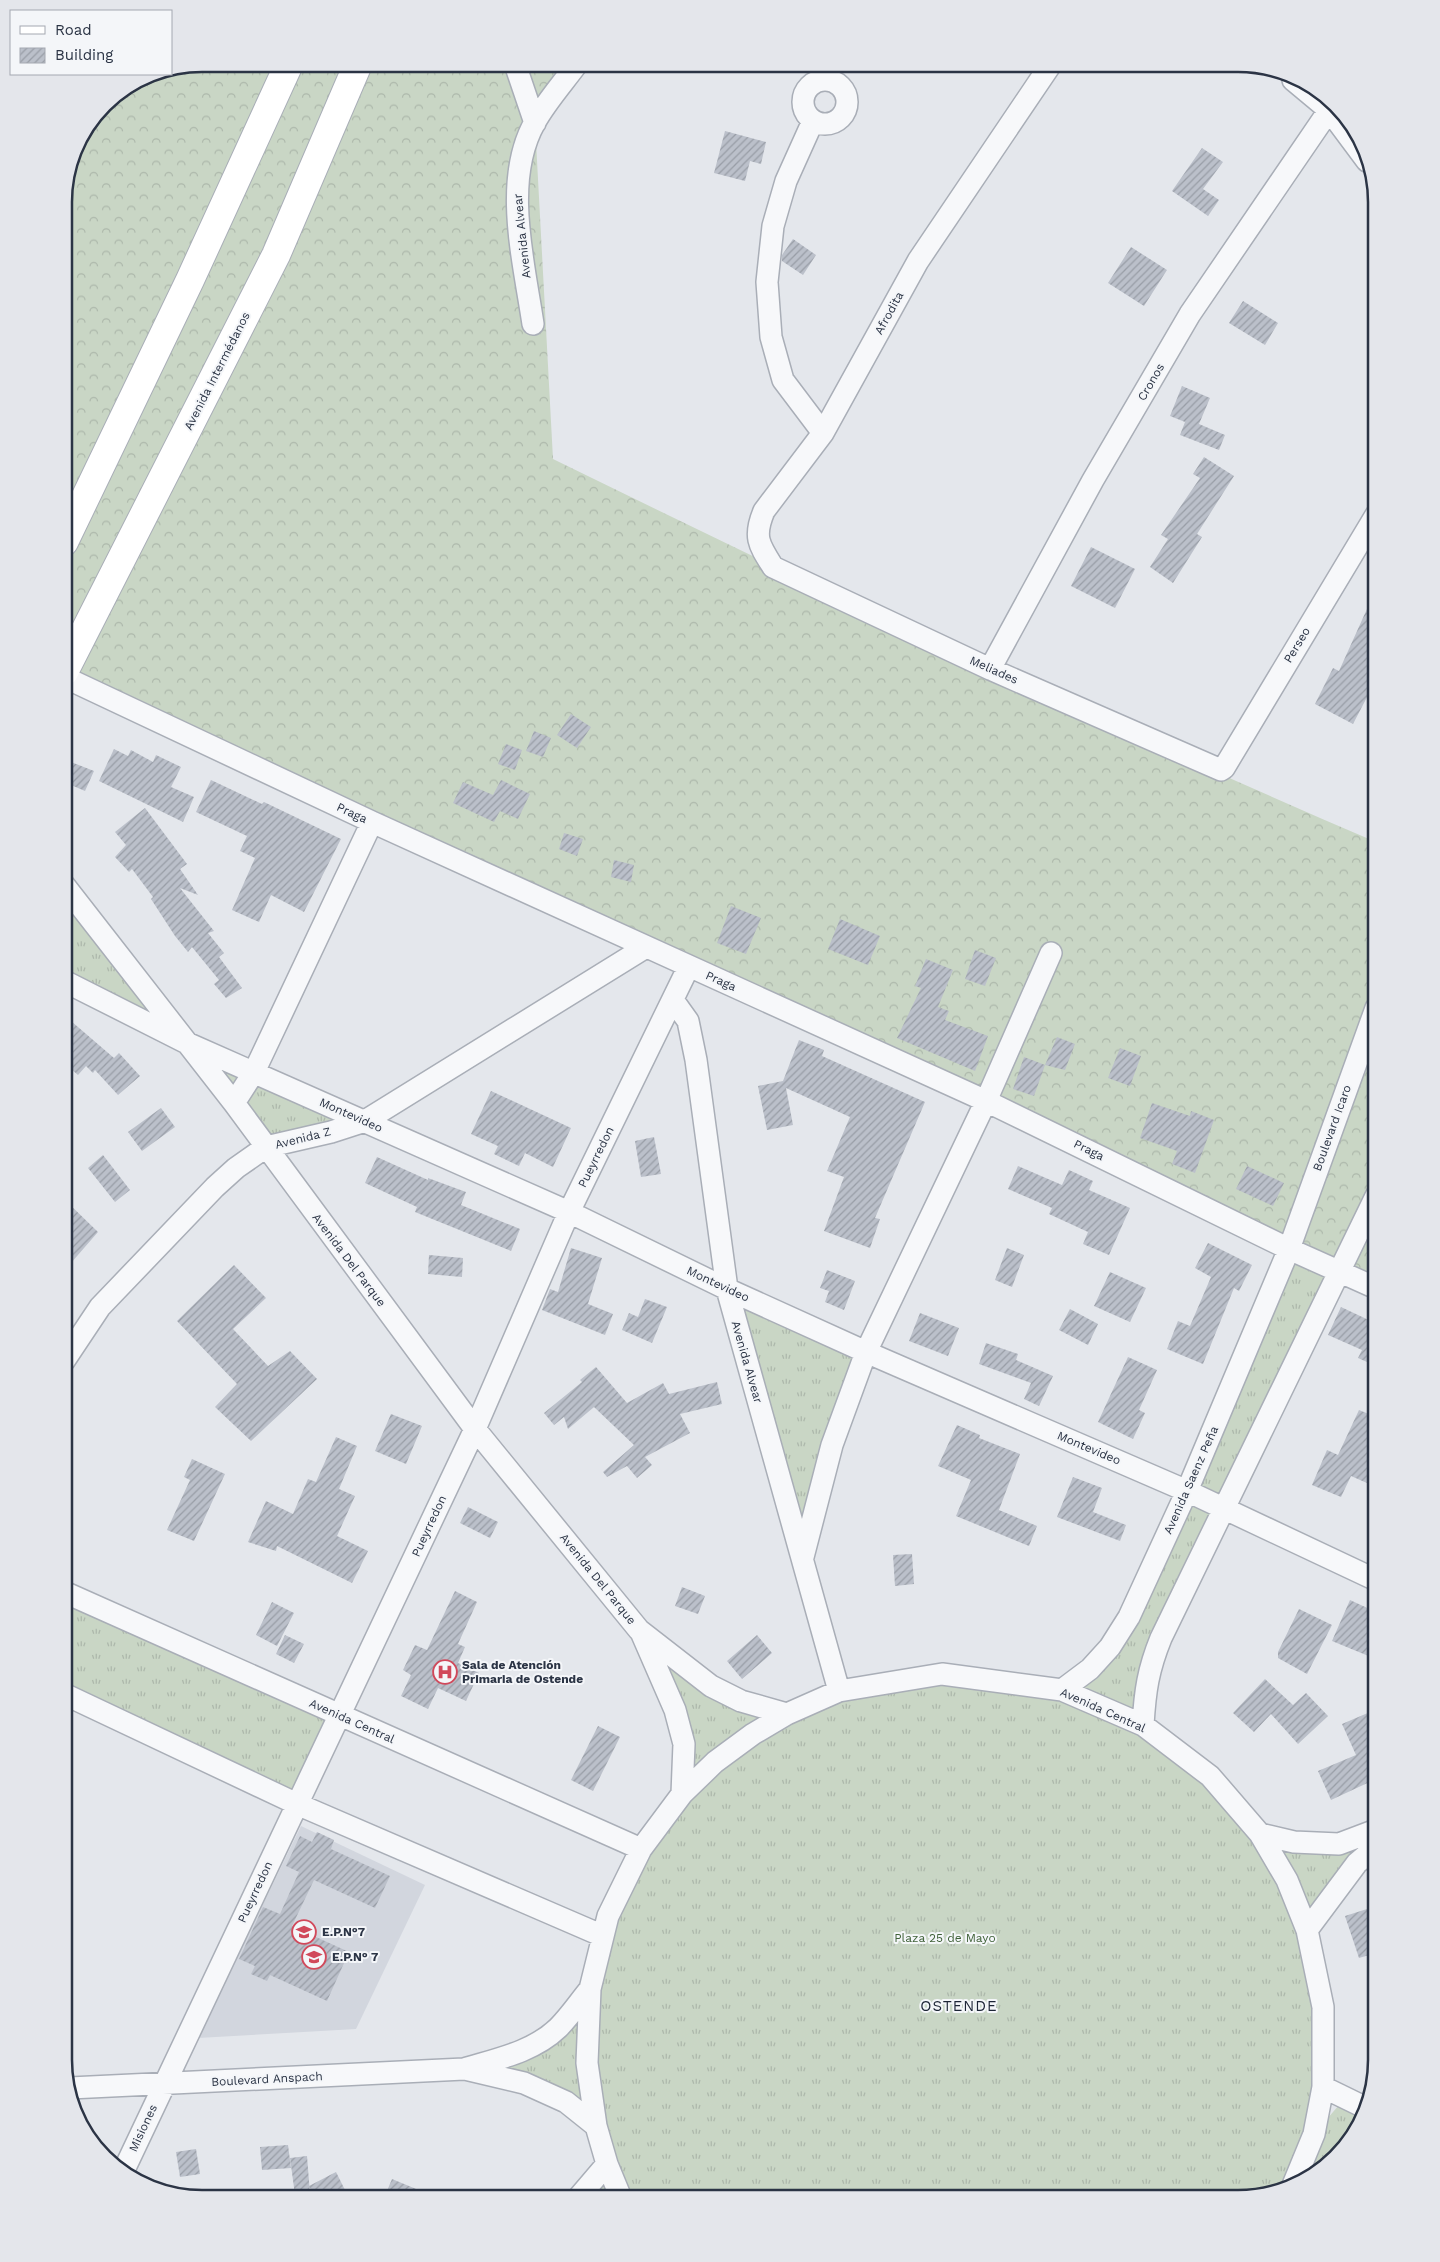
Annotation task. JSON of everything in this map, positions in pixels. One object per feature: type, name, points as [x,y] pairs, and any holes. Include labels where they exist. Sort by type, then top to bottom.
[{"type":"main road","points":[[73,523],[190,280],[285,73]]},
{"type":"main road","name":"Avenida Intermédanos","points":[[73,654],[276,255],[354,73]]},
{"type":"street","points":[[518,73],[534,123]]},
{"type":"street","name":"Avenida Alvear","points":[[533,324],[516,199],[518,175],[523,151],[534,123],[570,73]]},
{"type":"street","name":"Afrodita","points":[[774,567],[759,544],[757,526],[764,511],[823,433],[918,261],[1045,73]]},
{"type":"street","name":"Cronos","points":[[990,669],[1093,480],[1190,314],[1328,110]]},
{"type":"street","points":[[813,121],[786,181],[773,226],[767,282],[771,337],[783,380],[823,433]]},
{"type":"street","name":"Perseo","points":[[1216,769],[1224,768],[1368,528]]},
{"type":"street","name":"Meliades","points":[[774,567],[990,669],[1216,769]]},
{"type":"street","name":"Praga","points":[[73,681],[372,822],[986,1101],[1289,1249],[1368,1284]]},
{"type":"street","points":[[234,1103],[254,1072],[372,822]]},
{"type":"street","name":"Avenida Del Parque","points":[[73,897],[234,1103],[475,1429],[639,1630],[712,1686],[742,1701],[788,1714]]},
{"type":"street","name":"Avenida Z","points":[[73,1348],[100,1307],[215,1187],[236,1168],[266,1147],[331,1132],[365,1121],[646,947]]},
{"type":"street","points":[[802,1558],[832,1445],[866,1352],[986,1101],[1051,953]]},
{"type":"street","name":"Pueyrredon","points":[[163,2084],[475,1429],[569,1212],[689,966]]},
{"type":"street","name":"Montevideo","points":[[73,986],[187,1043],[569,1212],[727,1289],[866,1352],[1187,1491],[1368,1576]]},
{"type":"street","name":"Avenida Alvear","points":[[673,1000],[688,1021],[696,1060],[727,1289],[839,1691]]},
{"type":"street","name":"Boulevard Icaro","points":[[1289,1249],[1368,1030]]},
{"type":"street","points":[[1143,1725],[1145,1688],[1150,1665],[1223,1509],[1368,1213]]},
{"type":"street","name":"Avenida Saenz Peña","points":[[1062,1690],[1090,1669],[1110,1647],[1129,1617],[1187,1491],[1289,1249]]},
{"type":"street","name":"Avenida Central","points":[[73,1596],[640,1849]]},
{"type":"street","name":"Avenida Del Parque","points":[[639,1630],[675,1710],[684,1744],[682,1794]]},
{"type":"street","name":"Avenida Central","points":[[618,2189],[596,2126],[587,2063],[590,1989],[608,1916],[640,1849],[682,1794],[715,1762],[753,1734],[788,1714],[839,1691],[942,1674],[1062,1690],[1143,1725],[1210,1776],[1260,1834],[1287,1880],[1307,1930],[1323,2007],[1323,2087],[1314,2134],[1297,2175]]},
{"type":"street","points":[[73,1698],[297,1804],[603,1936]]},
{"type":"street","points":[[1260,1834],[1294,1842],[1339,1844],[1368,1833]]},
{"type":"street","points":[[1307,1930],[1357,1863],[1368,1854]]},
{"type":"street","name":"Boulevard Anspach","points":[[76,2088],[464,2069],[516,2054],[542,2042],[559,2027],[590,1989]]},
{"type":"street","name":"Boulevard Anspach","points":[[464,2069],[533,2087],[566,2102],[596,2126]]},
{"type":"street","name":"Misiones","points":[[126,2165],[163,2084]]},
{"type":"street","points":[[1323,2087],[1360,2105]]},
{"type":"street","points":[[586,2189],[608,2164]]},
{"type":"shaded area","name":"E.P.N° 7","points":[[301,1826],[425,1885],[356,2029],[198,2038]]},
{"type":"green space","points":[[571,73],[535,123],[553,459],[1065,704],[1368,839],[1368,1284],[73,681],[73,194],[77,168],[82,152],[99,123],[123,99],[137,90],[160,79],[185,74]]},
{"type":"green space","points":[[73,897],[187,1043],[73,986]]},
{"type":"green space","points":[[187,1043],[365,1121],[266,1147]]},
{"type":"green space","name":"Plaza 25 de Mayo","points":[[1357,1059],[1368,1138],[1368,1212],[1161,1638],[1143,1725],[1253,1824],[1294,1842],[1368,1831],[1368,1842],[1307,1930],[1320,1981],[1315,2133],[1345,2098],[1360,2105],[1350,2125],[1330,2152],[1310,2168],[1280,2183],[1238,2190],[585,2189],[607,2164],[596,2126],[566,2102],[464,2069],[516,2054],[590,1989],[623,1885],[682,1794],[684,1744],[639,1630],[711,1686],[787,1714],[839,1691],[942,1674],[1062,1690],[1129,1617]]},
{"type":"green space","points":[[727,1289],[866,1352],[802,1558]]},
{"type":"green space","points":[[73,1596],[339,1715],[297,1804],[73,1698]]},
{"type":"building","points":[[725,131],[766,142],[761,164],[750,161],[745,181],[714,173]]},
{"type":"building","points":[[1202,148],[1223,162],[1203,189],[1219,200],[1208,216],[1172,191]]},
{"type":"building","points":[[793,239],[816,255],[803,275],[782,261],[782,255]]},
{"type":"building","points":[[1131,247],[1167,270],[1144,306],[1108,283]]},
{"type":"building","points":[[1243,301],[1278,323],[1265,345],[1229,323]]},
{"type":"building","points":[[1182,386],[1210,398],[1199,424],[1225,435],[1219,450],[1180,435],[1185,422],[1170,416]]},
{"type":"building","points":[[1204,457],[1234,476],[1197,534],[1202,537],[1173,583],[1150,567],[1168,539],[1161,535],[1200,478],[1193,474]]},
{"type":"building","points":[[1091,547],[1135,569],[1115,608],[1071,586]]},
{"type":"building","points":[[1368,607],[1368,695],[1353,724],[1315,704],[1333,668],[1339,671]]},
{"type":"building","points":[[571,714],[591,727],[577,748],[557,735]]},
{"type":"building","points":[[534,731],[551,738],[543,757],[526,751]]},
{"type":"building","points":[[506,744],[522,750],[515,770],[498,764]]},
{"type":"building","points":[[114,749],[128,756],[131,750],[153,762],[156,755],[181,767],[171,787],[194,797],[183,822],[99,781]]},
{"type":"building","points":[[73,763],[94,771],[85,791],[73,786]]},
{"type":"building","points":[[211,780],[262,804],[264,802],[341,839],[304,912],[271,895],[259,922],[232,910],[255,858],[240,851],[247,836],[196,812]]},
{"type":"building","points":[[501,780],[530,794],[518,819],[500,811],[494,822],[453,803],[463,782],[493,795]]},
{"type":"building","points":[[145,808],[187,864],[180,869],[198,895],[180,888],[214,931],[208,933],[224,953],[219,957],[242,988],[226,998],[214,984],[219,980],[192,947],[188,952],[175,936],[151,899],[153,897],[132,869],[129,872],[115,857],[126,845],[115,832]]},
{"type":"building","points":[[564,833],[583,839],[577,856],[559,849]]},
{"type":"building","points":[[614,860],[634,865],[631,882],[611,877]]},
{"type":"building","points":[[731,906],[761,918],[746,954],[717,943]]},
{"type":"building","points":[[840,919],[880,936],[868,965],[828,949]]},
{"type":"building","points":[[975,950],[996,958],[985,986],[965,979]]},
{"type":"building","points":[[926,959],[953,970],[938,1007],[949,1011],[945,1020],[988,1036],[975,1071],[897,1038],[921,988],[915,986]]},
{"type":"building","points":[[73,1023],[114,1058],[119,1053],[140,1076],[118,1095],[95,1070],[93,1073],[86,1066],[78,1075],[73,1071]]},
{"type":"building","points":[[1057,1037],[1075,1044],[1065,1070],[1045,1065]]},
{"type":"building","points":[[799,1040],[824,1050],[822,1056],[925,1102],[875,1218],[880,1219],[870,1248],[824,1231],[844,1177],[827,1171],[850,1117],[786,1088],[793,1125],[767,1130],[758,1086],[783,1081]]},
{"type":"building","points":[[1120,1048],[1141,1056],[1130,1086],[1108,1078]]},
{"type":"building","points":[[1024,1057],[1045,1065],[1034,1096],[1013,1089]]},
{"type":"building","points":[[491,1091],[571,1128],[553,1167],[525,1153],[519,1166],[494,1154],[498,1146],[471,1134]]},
{"type":"building","points":[[1152,1103],[1190,1116],[1191,1111],[1214,1120],[1195,1173],[1172,1164],[1177,1151],[1140,1138]]},
{"type":"building","points":[[161,1108],[175,1127],[142,1151],[128,1132]]},
{"type":"building","points":[[654,1137],[661,1174],[641,1177],[635,1141]]},
{"type":"building","points":[[103,1155],[130,1190],[115,1202],[88,1168]]},
{"type":"building","points":[[377,1157],[428,1180],[428,1178],[466,1192],[461,1205],[520,1229],[511,1251],[415,1212],[417,1207],[365,1183]]},
{"type":"building","points":[[1018,1166],[1062,1185],[1069,1170],[1093,1181],[1089,1190],[1130,1208],[1109,1255],[1083,1244],[1088,1232],[1049,1214],[1052,1208],[1008,1189]]},
{"type":"building","points":[[1247,1166],[1284,1183],[1273,1206],[1236,1189]]},
{"type":"building","points":[[73,1208],[98,1232],[73,1261]]},
{"type":"building","points":[[1208,1243],[1252,1265],[1239,1291],[1234,1288],[1203,1364],[1167,1349],[1178,1321],[1190,1326],[1211,1277],[1195,1268]]},
{"type":"building","points":[[571,1248],[602,1258],[588,1304],[613,1314],[605,1335],[542,1310],[550,1289],[558,1292]]},
{"type":"building","points":[[1007,1248],[1024,1255],[1012,1287],[995,1280]]},
{"type":"building","points":[[429,1255],[463,1258],[462,1277],[428,1274]]},
{"type":"building","points":[[234,1265],[266,1298],[233,1329],[268,1366],[290,1351],[317,1379],[251,1441],[215,1407],[237,1384],[177,1321]]},
{"type":"building","points":[[827,1270],[855,1281],[844,1310],[825,1302],[829,1291],[820,1288]]},
{"type":"building","points":[[1110,1272],[1146,1288],[1130,1322],[1094,1306]]},
{"type":"building","points":[[645,1299],[667,1307],[652,1343],[622,1330],[629,1313],[638,1317]]},
{"type":"building","points":[[1341,1307],[1368,1320],[1368,1362],[1358,1358],[1362,1350],[1328,1335]]},
{"type":"building","points":[[1070,1309],[1098,1324],[1088,1345],[1059,1330]]},
{"type":"building","points":[[920,1313],[959,1328],[948,1356],[909,1341]]},
{"type":"building","points":[[986,1343],[1018,1354],[1016,1360],[1053,1376],[1039,1406],[1024,1399],[1031,1383],[979,1364]]},
{"type":"building","points":[[1128,1357],[1157,1370],[1139,1410],[1145,1413],[1133,1439],[1098,1422]]},
{"type":"building","points":[[596,1367],[627,1403],[663,1383],[669,1394],[717,1382],[722,1404],[680,1414],[690,1433],[645,1457],[652,1465],[637,1478],[627,1466],[607,1477],[603,1472],[634,1445],[594,1407],[568,1429],[564,1417],[554,1425],[544,1413],[582,1382],[580,1380]]},
{"type":"building","points":[[1359,1410],[1368,1414],[1368,1483],[1351,1476],[1341,1497],[1312,1485],[1327,1450],[1338,1455]]},
{"type":"building","points":[[391,1414],[422,1426],[406,1464],[375,1451]]},
{"type":"building","points":[[957,1425],[980,1435],[979,1438],[1020,1454],[999,1510],[1037,1526],[1029,1546],[956,1516],[971,1480],[938,1466]]},
{"type":"building","points":[[336,1437],[357,1446],[339,1489],[355,1496],[337,1536],[368,1551],[352,1583],[277,1546],[276,1551],[248,1542],[266,1501],[293,1514],[308,1479],[316,1482]]},
{"type":"building","points":[[192,1459],[225,1474],[194,1541],[167,1530],[190,1480],[184,1477]]},
{"type":"building","points":[[1073,1477],[1102,1488],[1093,1512],[1126,1525],[1120,1541],[1057,1517]]},
{"type":"building","points":[[468,1507],[498,1522],[490,1538],[460,1523]]},
{"type":"building","points":[[912,1554],[914,1584],[895,1586],[893,1555]]},
{"type":"building","points":[[682,1587],[705,1596],[698,1614],[675,1606]]},
{"type":"building","points":[[455,1591],[477,1602],[458,1644],[465,1647],[458,1663],[479,1673],[466,1701],[438,1688],[428,1709],[401,1696],[411,1675],[403,1670],[415,1645],[427,1650]]},
{"type":"building","points":[[1350,1600],[1368,1608],[1368,1656],[1332,1641]]},
{"type":"building","points":[[272,1602],[294,1613],[277,1646],[256,1635]]},
{"type":"building","points":[[1299,1609],[1332,1625],[1307,1674],[1278,1658],[1278,1652]]},
{"type":"building","points":[[285,1635],[304,1644],[294,1663],[276,1654]]},
{"type":"building","points":[[757,1635],[772,1653],[742,1679],[727,1661]]},
{"type":"building","points":[[1265,1679],[1293,1705],[1306,1693],[1328,1716],[1298,1744],[1271,1714],[1254,1732],[1233,1713]]},
{"type":"building","points":[[1368,1713],[1368,1783],[1331,1800],[1318,1771],[1356,1755],[1342,1724]]},
{"type":"building","points":[[598,1726],[620,1737],[593,1791],[571,1780]]},
{"type":"building","name":"E.P.N° 7","points":[[317,1832],[334,1840],[331,1849],[390,1876],[375,1908],[314,1880],[292,1926],[349,1952],[327,2001],[270,1975],[267,1981],[251,1974],[255,1966],[239,1959],[263,1907],[280,1914],[299,1872],[286,1866],[300,1836],[312,1842]]},
{"type":"building","points":[[1367,1909],[1368,1955],[1359,1958],[1345,1916]]},
{"type":"building","points":[[288,2145],[291,2168],[262,2170],[260,2147]]},
{"type":"building","points":[[196,2149],[200,2174],[180,2177],[176,2152]]},
{"type":"building","points":[[307,2156],[310,2189],[294,2189],[290,2158]]},
{"type":"building","points":[[336,2172],[345,2189],[311,2189],[309,2186]]},
{"type":"building","points":[[392,2179],[417,2189],[388,2189]]},
{"type":"place","name":"Sala de Atención Primaria de Ostende","points":[[445,1672]]},
{"type":"place","name":"E.P.N°7","points":[[304,1932]]},
{"type":"place","name":"E.P.N° 7","points":[[314,1957]]},
{"type":"district","name":"OSTENDE","points":[[959,2006]]}]
